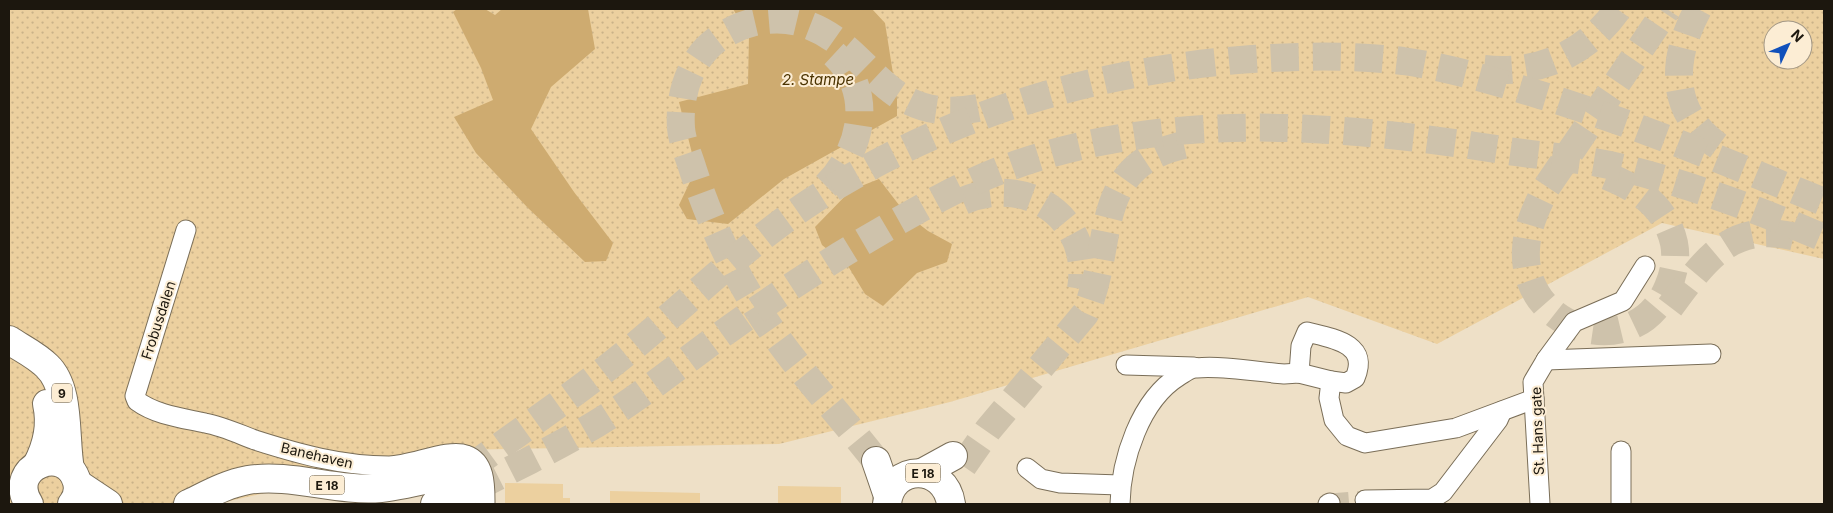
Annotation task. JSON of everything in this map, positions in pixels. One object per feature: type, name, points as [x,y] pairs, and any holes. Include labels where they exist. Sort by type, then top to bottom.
[{"type":"highway","name":"9","points":[[9,340],[48,367],[60,384],[64,398],[65,433],[73,486]]},
{"type":"highway","name":"9","points":[[9,359],[31,374],[44,393],[49,425],[44,450],[23,484]]},
{"type":"highway","name":"E 18","points":[[888,500],[881,457],[917,473],[932,476],[941,482],[950,500]]},
{"type":"highway","points":[[23,484],[54,461],[73,486],[108,504]]},
{"type":"highway","name":"E 18","points":[[888,500],[895,484],[917,473],[958,461],[950,500]]},
{"type":"highway","name":"E 18","points":[[189,504],[231,484],[265,479],[349,488],[475,488]]},
{"type":"highway","points":[[381,504],[437,484],[475,488]]},
{"type":"highway","points":[[435,504],[475,488]]},
{"type":"highway","points":[[445,504],[475,488]]},
{"type":"street","name":"Frobusdalen","points":[[145,406],[136,401],[134,396],[186,230]]},
{"type":"street","name":"St. Hans gate","points":[[1540,504],[1533,382],[1546,360],[1574,322],[1624,301],[1645,266]]},
{"type":"street","points":[[1126,365],[1194,367],[1284,374],[1299,373],[1346,383],[1355,378],[1359,362],[1356,355],[1345,342],[1306,332],[1301,346],[1299,373]]},
{"type":"street","points":[[1546,360],[1712,354]]},
{"type":"street","points":[[1120,504],[1120,485],[1140,418],[1158,394],[1172,381],[1194,367]]},
{"type":"street","points":[[1331,381],[1329,398],[1334,420],[1347,436],[1365,443],[1456,428],[1534,399]]},
{"type":"street","name":"Banehaven","points":[[145,406],[187,421],[205,423],[298,454],[346,464],[391,466],[416,463],[455,452],[468,455],[482,470],[475,488]]},
{"type":"street","points":[[1364,500],[1432,498],[1443,492],[1498,420],[1502,411]]},
{"type":"street","points":[[1621,504],[1622,451]]},
{"type":"street","points":[[1027,468],[1041,479],[1060,483],[1120,485]]},
{"type":"shaded area","points":[[9,9],[1824,9],[1824,259],[1662,223],[1437,344],[1308,297],[950,402],[779,444],[454,450],[216,504],[9,504]]},
{"type":"shaded area","points":[[505,483],[563,484],[563,498],[570,498],[570,504],[505,504]]},
{"type":"shaded area","points":[[778,486],[841,487],[841,504],[778,504]]},
{"type":"shaded area","points":[[610,491],[700,493],[700,504],[610,504]]},
{"type":"water","points":[[457,9],[485,9],[495,15],[502,9],[588,9],[595,49],[551,87],[531,129],[574,192],[613,243],[606,261],[585,262],[528,208],[476,153],[454,117],[493,100],[481,68],[453,12]]},
{"type":"water","name":"2. Stampe","points":[[733,9],[872,9],[885,23],[897,99],[897,116],[784,179],[728,224],[687,219],[679,205],[696,169],[679,102],[748,84],[749,35]]},
{"type":"water","points":[[879,179],[906,214],[928,231],[952,244],[947,262],[917,273],[883,306],[865,294],[848,266],[822,245],[815,227],[851,190]]},
{"type":"tunnel","points":[[1484,69],[1524,68],[1542,65],[1560,58],[1591,38],[1618,9]]},
{"type":"tunnel","points":[[1607,176],[1640,193],[1658,209],[1670,230],[1675,254],[1673,271],[1668,287],[1653,311],[1632,326],[1608,331],[1583,328],[1560,318],[1542,301],[1529,278],[1526,249],[1528,233],[1546,188],[1667,9]]},
{"type":"tunnel","points":[[1698,9],[1688,30],[1682,50],[1679,70],[1680,89],[1685,107],[1695,124],[1709,139],[1729,153]]},
{"type":"tunnel","points":[[876,461],[777,338],[739,278],[709,214],[683,138],[681,128],[683,95],[694,65],[716,40],[749,23],[774,19],[798,22],[823,32],[843,46],[897,94],[919,105],[945,111],[978,108]]},
{"type":"tunnel","points":[[826,186],[848,156],[855,139],[859,121],[859,103],[855,86],[847,69],[834,54]]},
{"type":"tunnel","points":[[467,470],[617,361],[722,270],[788,217],[812,201],[863,171],[915,144],[968,121],[1023,102],[1079,86],[1136,74],[1193,65],[1290,57],[1365,58],[1403,61],[1497,82],[1603,115],[1824,202]]},
{"type":"tunnel","points":[[473,489],[603,420],[779,295],[859,244],[913,213],[940,198],[1006,168],[1075,147],[1146,134],[1219,128],[1292,128],[1365,133],[1437,141],[1616,166],[1729,200],[1824,238]]},
{"type":"tunnel","points":[[963,466],[988,430],[1085,314],[1094,286],[1111,208],[1121,186],[1136,167],[1159,153],[1193,143]]},
{"type":"tunnel","points":[[963,201],[987,194],[1010,193],[1032,198],[1050,208],[1066,223],[1077,242],[1082,264],[1081,289]]},
{"type":"tunnel","points":[[1670,307],[1709,259],[1723,247],[1738,239],[1756,234],[1776,234],[1800,238]]},
{"type":"tunnel","points":[[1330,503],[1365,500]]}]
